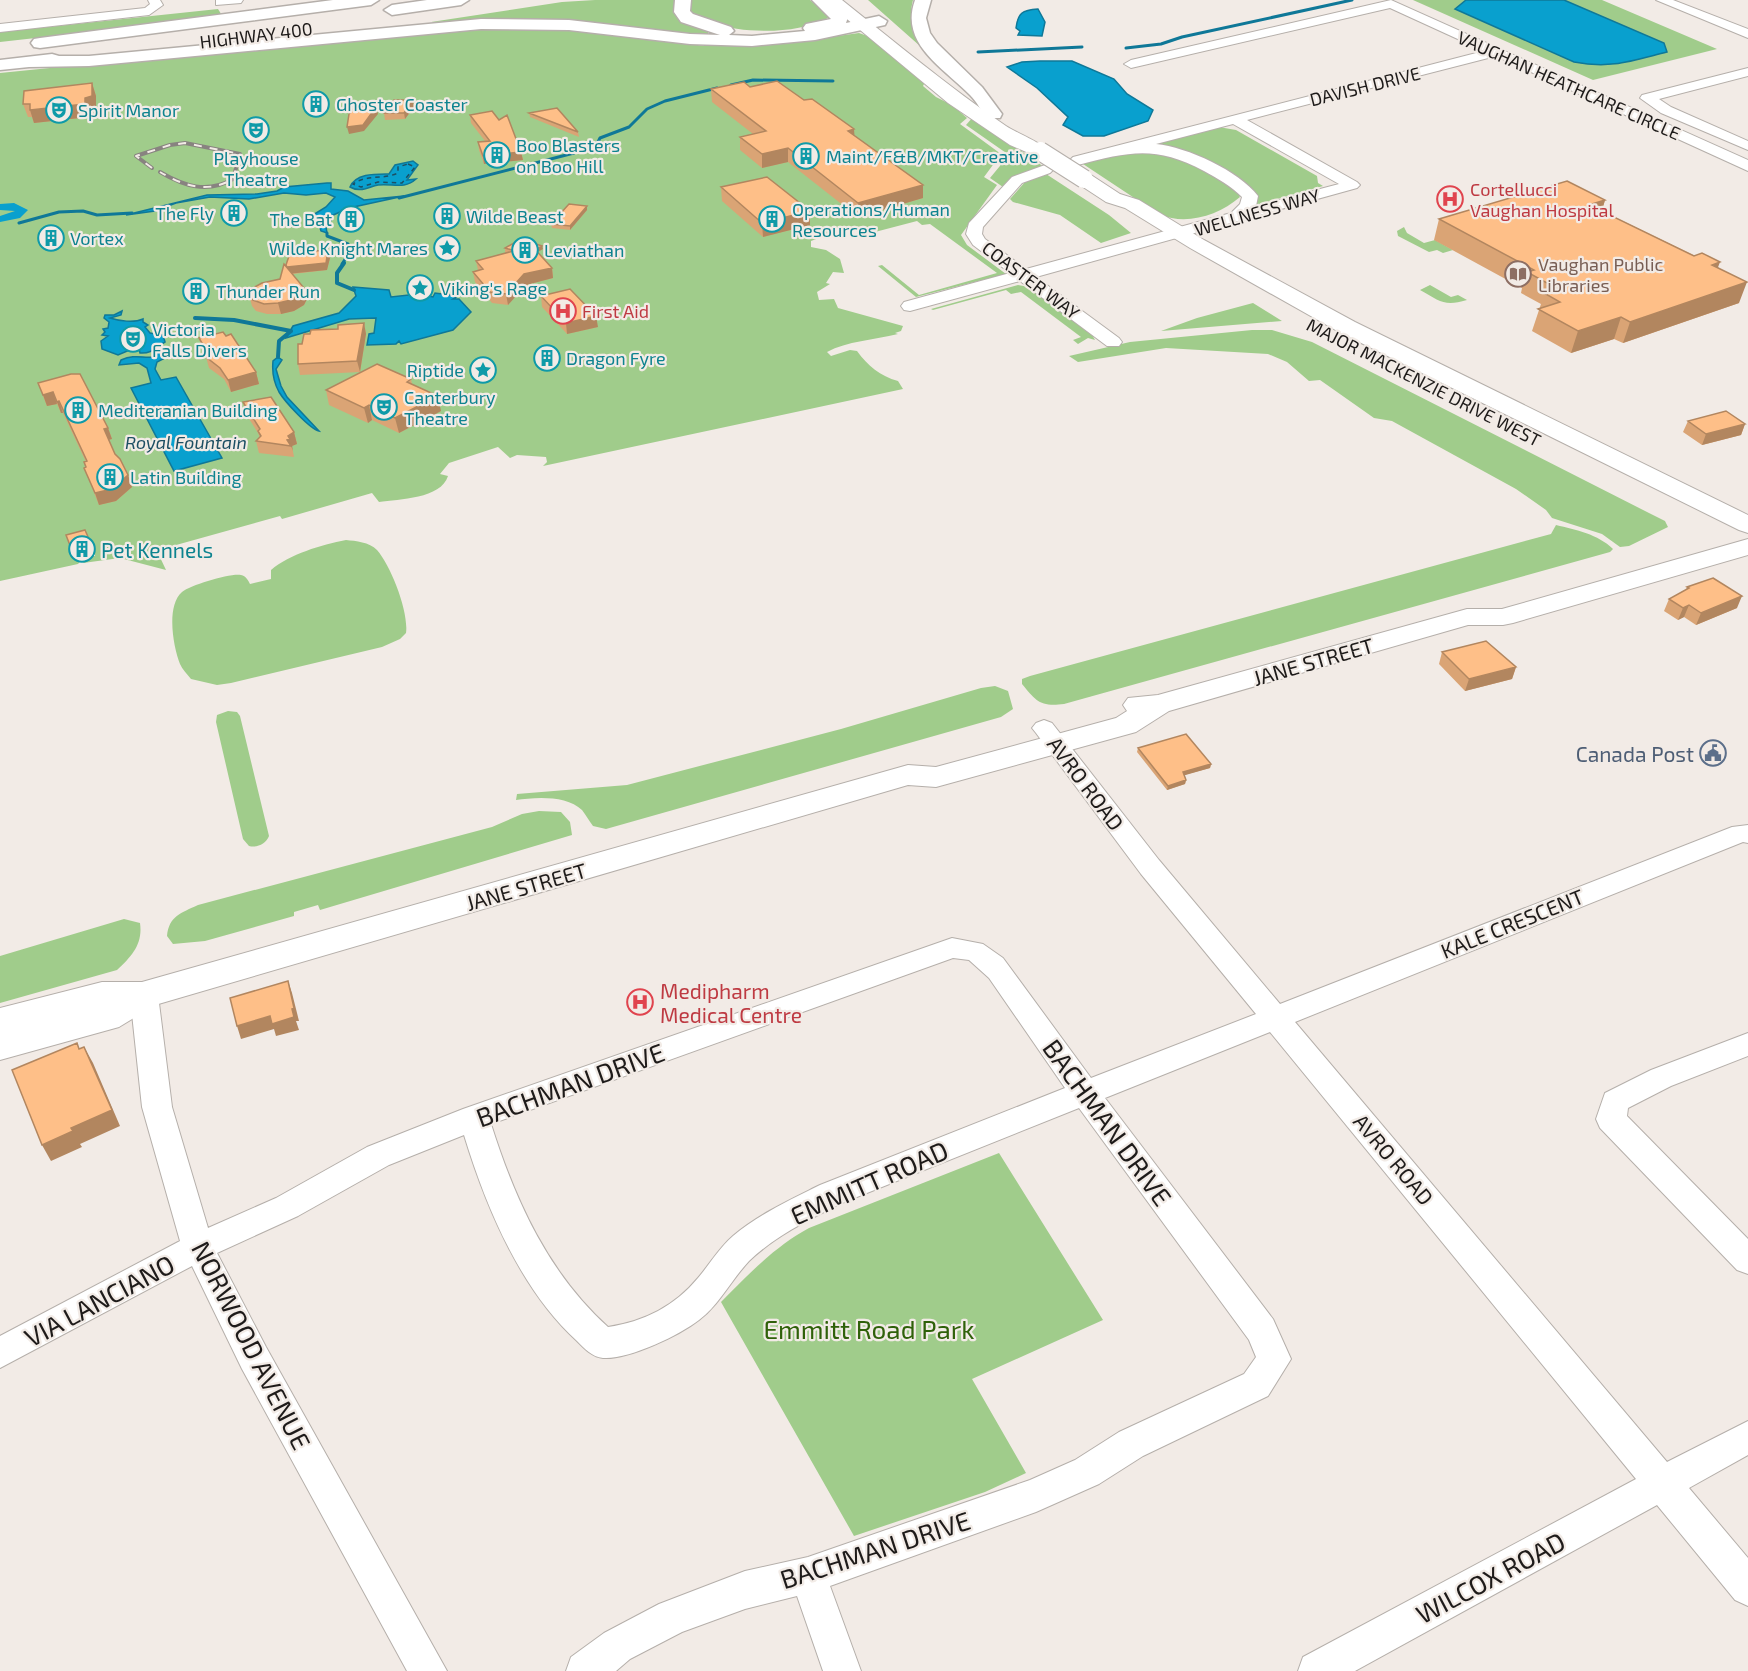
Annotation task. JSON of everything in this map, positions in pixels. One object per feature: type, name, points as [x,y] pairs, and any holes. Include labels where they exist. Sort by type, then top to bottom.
[{"type":"highway","points":[[19,50],[371,0]]},
{"type":"highway","name":"HIGHWAY 400","points":[[0,54],[332,17],[461,0]]},
{"type":"highway","points":[[683,0],[682,12],[695,22],[726,31],[760,33],[797,31],[838,22],[840,17],[820,0]]},
{"type":"highway","points":[[923,0],[918,16],[922,34],[942,59],[988,103],[993,114]]},
{"type":"highway","name":"HIGHWAY 400","points":[[0,65],[19,50],[296,30],[481,5]]},
{"type":"highway","points":[[19,50],[89,61],[481,24],[569,25],[690,39],[752,41],[790,39],[871,23]]},
{"type":"main road","name":"MAJOR MACKENZIE DRIVE WEST","points":[[832,0],[871,23],[1026,137],[1040,151]]},
{"type":"main road","name":"MAJOR MACKENZIE DRIVE WEST","points":[[853,0],[871,23],[964,106],[1016,141],[1040,151],[1113,198],[1124,211],[1170,235],[1354,348],[1744,536]]},
{"type":"main road","name":"JANE STREET","points":[[0,1046],[107,1017],[144,995],[908,775],[936,777],[1050,736],[1125,724],[1159,704],[1467,617],[1503,617],[1744,536]]},
{"type":"main road","name":"JANE STREET","points":[[0,1022],[102,995],[144,995]]},
{"type":"street","points":[[0,28],[149,11],[157,5],[154,0]]},
{"type":"street","points":[[221,2],[237,0]]},
{"type":"street","points":[[1662,0],[1748,34]]},
{"type":"street","name":"VAUGHAN HEATHCARE CIRCLE","points":[[1131,64],[1390,4],[1748,166]]},
{"type":"street","name":"DAVISH DRIVE","points":[[1127,147],[1497,52]]},
{"type":"street","points":[[1748,72],[1647,98],[1748,146]]},
{"type":"street","points":[[1720,80],[1739,88]]},
{"type":"street","name":"WELLNESS WAY","points":[[910,306],[1352,185],[1234,119]]},
{"type":"street","points":[[1078,160],[1127,147],[1150,147],[1188,155],[1243,187],[1250,196],[1248,206],[1234,219]]},
{"type":"street","name":"COASTER WAY","points":[[1045,170],[1017,180],[975,226],[974,234],[979,242],[1113,342]]},
{"type":"street","name":"AVRO ROAD","points":[[1050,736],[1150,867],[1748,1587]]},
{"type":"street","name":"KALE CRESCENT","points":[[1276,1017],[1741,833],[1748,834]]},
{"type":"street","name":"BACHMAN DRIVE","points":[[198,1247],[287,1207],[378,1156],[474,1118],[952,948],[966,948],[983,954],[999,971],[1084,1092],[1261,1330],[1274,1359],[1256,1385],[1131,1444],[1087,1472],[1036,1495],[808,1575],[746,1590],[672,1617],[617,1646],[585,1671]]},
{"type":"street","name":"NORWOOD AVENUE","points":[[144,995],[157,1107],[198,1247],[254,1358],[428,1671]]},
{"type":"street","name":"EMMITT ROAD","points":[[474,1118],[496,1185],[541,1272],[581,1327],[602,1343],[630,1339],[668,1322],[697,1302],[743,1247],[787,1215],[831,1194],[1276,1017]]},
{"type":"street","points":[[1748,1044],[1661,1078],[1615,1101],[1611,1119],[1748,1260]]},
{"type":"street","name":"VIA LANCIANO","points":[[0,1353],[198,1247]]},
{"type":"street","points":[[1663,1484],[1748,1437]]},
{"type":"street","name":"WILCOX ROAD","points":[[1317,1671],[1663,1484]]},
{"type":"street","points":[[808,1575],[842,1671]]},
{"type":"green space","points":[[677,0],[674,9],[684,22],[708,31],[708,36],[555,19],[431,22],[562,2]]},
{"type":"green space","points":[[692,0],[810,0],[827,14],[828,18],[815,24],[786,30],[755,31],[706,22],[691,13],[689,6]]},
{"type":"green space","points":[[868,0],[913,0],[912,22],[929,54]]},
{"type":"green space","points":[[1413,0],[1602,0],[1717,49],[1593,80]]},
{"type":"green space","points":[[218,9],[223,17],[0,42],[0,32]]},
{"type":"green space","points":[[448,28],[578,29],[705,46],[773,45],[859,33],[870,37],[925,82],[923,86],[936,97],[952,105],[967,118],[960,124],[1001,154],[984,177],[997,185],[961,235],[967,245],[1006,274],[916,297],[878,266],[882,265],[919,295],[997,273],[930,224],[922,225],[917,221],[852,238],[850,236],[859,233],[854,229],[811,241],[811,247],[826,250],[840,259],[844,273],[833,272],[826,283],[830,284],[817,292],[819,300],[834,299],[838,308],[903,326],[901,331],[895,333],[898,334],[852,343],[827,352],[831,356],[850,350],[857,351],[875,370],[898,381],[903,389],[543,466],[547,462],[546,457],[517,455],[510,458],[498,447],[449,463],[440,474],[448,476],[444,484],[428,494],[379,502],[372,493],[282,519],[280,516],[151,552],[152,554],[158,553],[166,570],[120,558],[83,563],[87,556],[78,564],[0,581],[0,73]]},
{"type":"green space","points":[[973,117],[1044,167],[1003,187],[990,178],[1009,155],[966,125]]},
{"type":"green space","points":[[1213,126],[1236,130],[1317,176],[1318,183],[1323,186],[1256,205],[1256,194],[1222,167],[1177,148],[1149,143]]},
{"type":"green space","points":[[1131,150],[1183,158],[1233,186],[1240,197],[1222,209],[1202,217],[1170,218],[1160,215],[1080,162]]},
{"type":"green space","points":[[1043,172],[1109,215],[1131,233],[1101,243],[1060,215],[1013,202],[1010,199],[1025,182]]},
{"type":"green space","points":[[1404,227],[1407,233],[1424,243],[1435,240],[1453,250],[1443,253],[1437,250],[1429,252],[1398,236],[1397,231]]},
{"type":"green space","points":[[1018,285],[1029,287],[1091,333],[1095,340],[1088,338],[1078,344],[1073,340],[1081,337],[1021,292],[1011,294],[1006,290],[931,309]]},
{"type":"green space","points":[[1430,285],[1451,297],[1458,295],[1467,300],[1447,303],[1420,290]]},
{"type":"green space","points":[[1253,303],[1282,321],[1161,331],[1197,318]]},
{"type":"green space","points":[[1272,330],[1312,342],[1665,521],[1668,527],[1629,546],[1620,547],[1602,534],[1552,518],[1546,510],[1516,489],[1392,421],[1374,418],[1320,380],[1309,381],[1287,362],[1268,354],[1166,348],[1078,362],[1069,356],[1130,342]]},
{"type":"green space","points":[[1556,525],[1594,536],[1613,549],[1610,552],[1064,704],[1049,705],[1039,702],[1022,684],[1022,679],[1030,676],[1551,534]]},
{"type":"green space","points":[[346,540],[362,542],[374,547],[388,567],[405,613],[406,633],[400,639],[382,647],[217,685],[191,679],[183,670],[175,647],[172,626],[174,607],[182,592],[202,583],[228,576],[243,576],[250,584],[271,579],[271,570],[287,559],[316,547]]},
{"type":"green space","points":[[995,686],[1008,691],[1013,709],[1001,717],[606,829],[593,826],[576,805],[560,799],[516,800],[517,794],[627,785]]},
{"type":"green space","points":[[228,711],[237,712],[240,716],[269,836],[258,846],[249,846],[243,839],[216,722],[217,715]]},
{"type":"green space","points":[[539,811],[561,812],[570,822],[572,835],[320,910],[318,905],[294,912],[294,916],[205,941],[173,944],[167,936],[173,920],[181,913],[198,905],[492,827],[522,814]]},
{"type":"green space","points":[[124,919],[140,923],[140,937],[132,955],[117,970],[0,1003],[0,956]]},
{"type":"green space","name":"Emmitt Road Park","points":[[999,1153],[1103,1320],[972,1379],[1026,1473],[985,1492],[854,1536],[721,1302],[773,1252],[809,1228]]},
{"type":"water","points":[[1466,0],[1564,0],[1664,43],[1667,52],[1610,64],[1574,62],[1455,9]]},
{"type":"water","points":[[1038,9],[1045,22],[1042,36],[1018,35],[1020,31],[1016,28],[1022,13]]},
{"type":"water","points":[[1072,61],[1114,79],[1127,94],[1153,110],[1148,121],[1104,136],[1083,136],[1063,125],[1068,117],[1037,88],[1007,67],[1022,62]]},
{"type":"water","points":[[413,161],[418,165],[407,180],[416,179],[407,184],[378,185],[361,190],[350,187],[357,179],[373,174],[389,174],[395,165]]},
{"type":"water","points":[[331,183],[331,189],[348,191],[364,200],[404,196],[349,208],[331,216],[332,219],[326,227],[327,233],[321,231],[313,215],[326,207],[335,197],[326,193],[306,195],[284,193],[249,199],[210,197],[176,203],[155,211],[126,215],[207,195],[257,194],[277,191],[284,187]]},
{"type":"water","points":[[353,287],[389,290],[391,297],[418,294],[433,297],[435,293],[458,296],[453,299],[459,299],[471,312],[453,330],[401,344],[399,341],[396,344],[367,345],[369,334],[374,333],[376,318],[349,319],[286,338],[293,326],[339,313],[356,296]]},
{"type":"water","points":[[122,311],[121,315],[110,318],[126,321],[143,319],[150,333],[163,335],[165,342],[144,353],[140,353],[139,349],[132,349],[118,355],[102,349],[101,341],[108,336],[102,335],[105,332],[103,329],[108,328],[109,322],[104,318],[105,315],[114,315]]},
{"type":"water","name":"Royal Fountain","points":[[164,350],[167,357],[157,362],[155,369],[161,380],[176,377],[222,458],[174,471],[131,388],[151,383],[147,368],[139,363],[119,365],[121,360],[126,358],[153,357],[157,352]]},
{"type":"water","points":[[278,357],[282,360],[276,369],[287,397],[319,431],[298,414],[279,392],[273,369],[273,361]]},
{"type":"building","name":"Maint/F&B/MKT/Creative","points":[[777,81],[804,100],[812,99],[854,129],[848,131],[923,185],[858,203],[788,148],[762,154],[740,137],[766,131],[711,89],[744,82],[750,87]]},
{"type":"building","points":[[92,83],[92,96],[85,98],[85,104],[30,110],[30,104],[23,104],[24,91]]},
{"type":"building","points":[[394,100],[413,100],[404,113],[384,113]]},
{"type":"building","points":[[355,107],[376,107],[363,125],[347,127],[349,114]]},
{"type":"building","points":[[557,108],[578,132],[529,113]]},
{"type":"building","points":[[492,111],[499,120],[507,115],[521,152],[483,156],[478,142],[490,141],[470,115]]},
{"type":"building","points":[[767,177],[810,211],[762,223],[721,187]]},
{"type":"building","name":"Cortellucci Vaughan Hospital","points":[[1567,181],[1605,200],[1589,205],[1694,256],[1702,253],[1720,262],[1712,265],[1747,282],[1630,322],[1621,317],[1578,331],[1538,309],[1560,302],[1544,293],[1558,289],[1527,272],[1534,270],[1439,219]]},
{"type":"building","points":[[569,204],[587,206],[570,226],[551,224]]},
{"type":"building","points":[[521,239],[542,246],[535,250],[532,246],[515,251],[505,248]]},
{"type":"building","points":[[532,246],[552,268],[524,274],[506,294],[490,292],[473,272],[483,269],[476,261]]},
{"type":"building","points":[[328,250],[326,263],[287,267],[286,265],[290,253]]},
{"type":"building","points":[[284,264],[304,288],[301,294],[291,300],[278,303],[264,304],[253,300],[249,295],[253,288],[262,283],[280,279]]},
{"type":"building","points":[[570,289],[596,316],[566,323],[541,296]]},
{"type":"building","points":[[364,323],[357,361],[298,364],[298,344],[302,344],[304,334],[310,334],[311,330],[338,329],[338,325]]},
{"type":"building","points":[[223,332],[226,336],[231,334],[256,372],[228,380],[220,368],[206,357],[209,355],[199,338]]},
{"type":"building","points":[[377,364],[411,379],[407,382],[438,396],[395,418],[369,405],[364,408],[326,390]]},
{"type":"building","points":[[71,374],[80,374],[108,428],[104,429],[115,454],[128,475],[112,489],[95,493],[84,468],[86,467],[84,462],[87,461],[59,401],[57,402],[53,392],[43,395],[38,383]]},
{"type":"building","points":[[271,397],[294,432],[288,436],[290,439],[287,440],[291,446],[256,441],[261,436],[258,431],[260,429],[243,402]]},
{"type":"building","points":[[1726,411],[1745,424],[1706,434],[1688,421]]},
{"type":"building","points":[[85,530],[92,546],[80,549],[71,548],[66,535]]},
{"type":"building","points":[[1713,578],[1742,596],[1701,613],[1689,605],[1683,608],[1669,599],[1689,588],[1687,587]]},
{"type":"building","points":[[1486,641],[1516,667],[1469,679],[1442,652]]},
{"type":"building","points":[[1186,734],[1211,764],[1183,772],[1186,780],[1168,786],[1138,748]]},
{"type":"building","points":[[288,981],[294,1017],[272,1024],[270,1016],[237,1026],[230,998]]},
{"type":"building","points":[[77,1043],[79,1049],[84,1047],[112,1110],[71,1128],[73,1131],[42,1145],[12,1070]]},
{"type":"waterway","points":[[1126,48],[1161,44],[1182,37],[1352,0]]},
{"type":"waterway","points":[[978,52],[1082,47]]},
{"type":"waterway","points":[[731,85],[753,80],[833,81]]},
{"type":"waterway","points":[[399,198],[574,153],[598,142],[600,138],[629,127],[647,109],[665,101],[717,88]]},
{"type":"waterway","points":[[0,207],[14,206],[22,210],[16,216],[0,219]]},
{"type":"waterway","points":[[19,223],[59,212],[83,211],[97,215],[132,213]]},
{"type":"waterway","points":[[327,233],[327,236],[348,244],[352,249],[342,264]]},
{"type":"waterway","points":[[344,263],[337,273],[337,283],[354,290]]},
{"type":"waterway","points":[[195,318],[234,320],[291,331],[279,341],[278,357]]},
{"type":"ferry route","points":[[408,164],[415,167],[402,183],[378,182],[361,187],[353,184],[364,179],[398,173],[398,167],[408,164]]},
{"type":"railway","points":[[152,168],[136,156],[170,145],[185,143],[240,154],[233,179],[223,184],[196,186],[178,181],[160,172]]},
{"type":"place","name":"Ghoster Coaster","points":[[316,104]]},
{"type":"place","name":"Spirit Manor","points":[[59,110]]},
{"type":"place","name":"Playhouse Theatre","points":[[256,130]]},
{"type":"place","name":"Boo Blasters on Boo Hill","points":[[497,155]]},
{"type":"place","name":"Maint/F&B/MKT/Creative","points":[[806,156]]},
{"type":"place","name":"Cortellucci Vaughan Hospital","points":[[1450,199]]},
{"type":"place","name":"The Fly","points":[[234,213]]},
{"type":"place","name":"Wilde Beast","points":[[447,216]]},
{"type":"place","name":"The Bat","points":[[351,219]]},
{"type":"place","name":"Operations/Human Resources","points":[[772,219]]},
{"type":"place","name":"Vortex","points":[[51,238]]},
{"type":"place","name":"Wilde Knight Mares","points":[[447,248]]},
{"type":"place","name":"Leviathan","points":[[525,250]]},
{"type":"place","name":"Vaughan Public Libraries","points":[[1518,274]]},
{"type":"place","name":"Viking's Rage","points":[[420,288]]},
{"type":"place","name":"Thunder Run","points":[[196,291]]},
{"type":"place","name":"First Aid","points":[[563,311]]},
{"type":"place","name":"Victoria Falls Divers","points":[[133,339]]},
{"type":"place","name":"Dragon Fyre","points":[[547,358]]},
{"type":"place","name":"Riptide","points":[[483,370]]},
{"type":"place","name":"Canterbury Theatre","points":[[384,407]]},
{"type":"place","name":"Mediteranian Building","points":[[78,410]]},
{"type":"place","name":"Latin Building","points":[[110,477]]},
{"type":"place","name":"Pet Kennels","points":[[82,549]]},
{"type":"place","name":"Canada Post","points":[[1713,753]]},
{"type":"place","name":"Medipharm Medical Centre","points":[[640,1002]]}]
